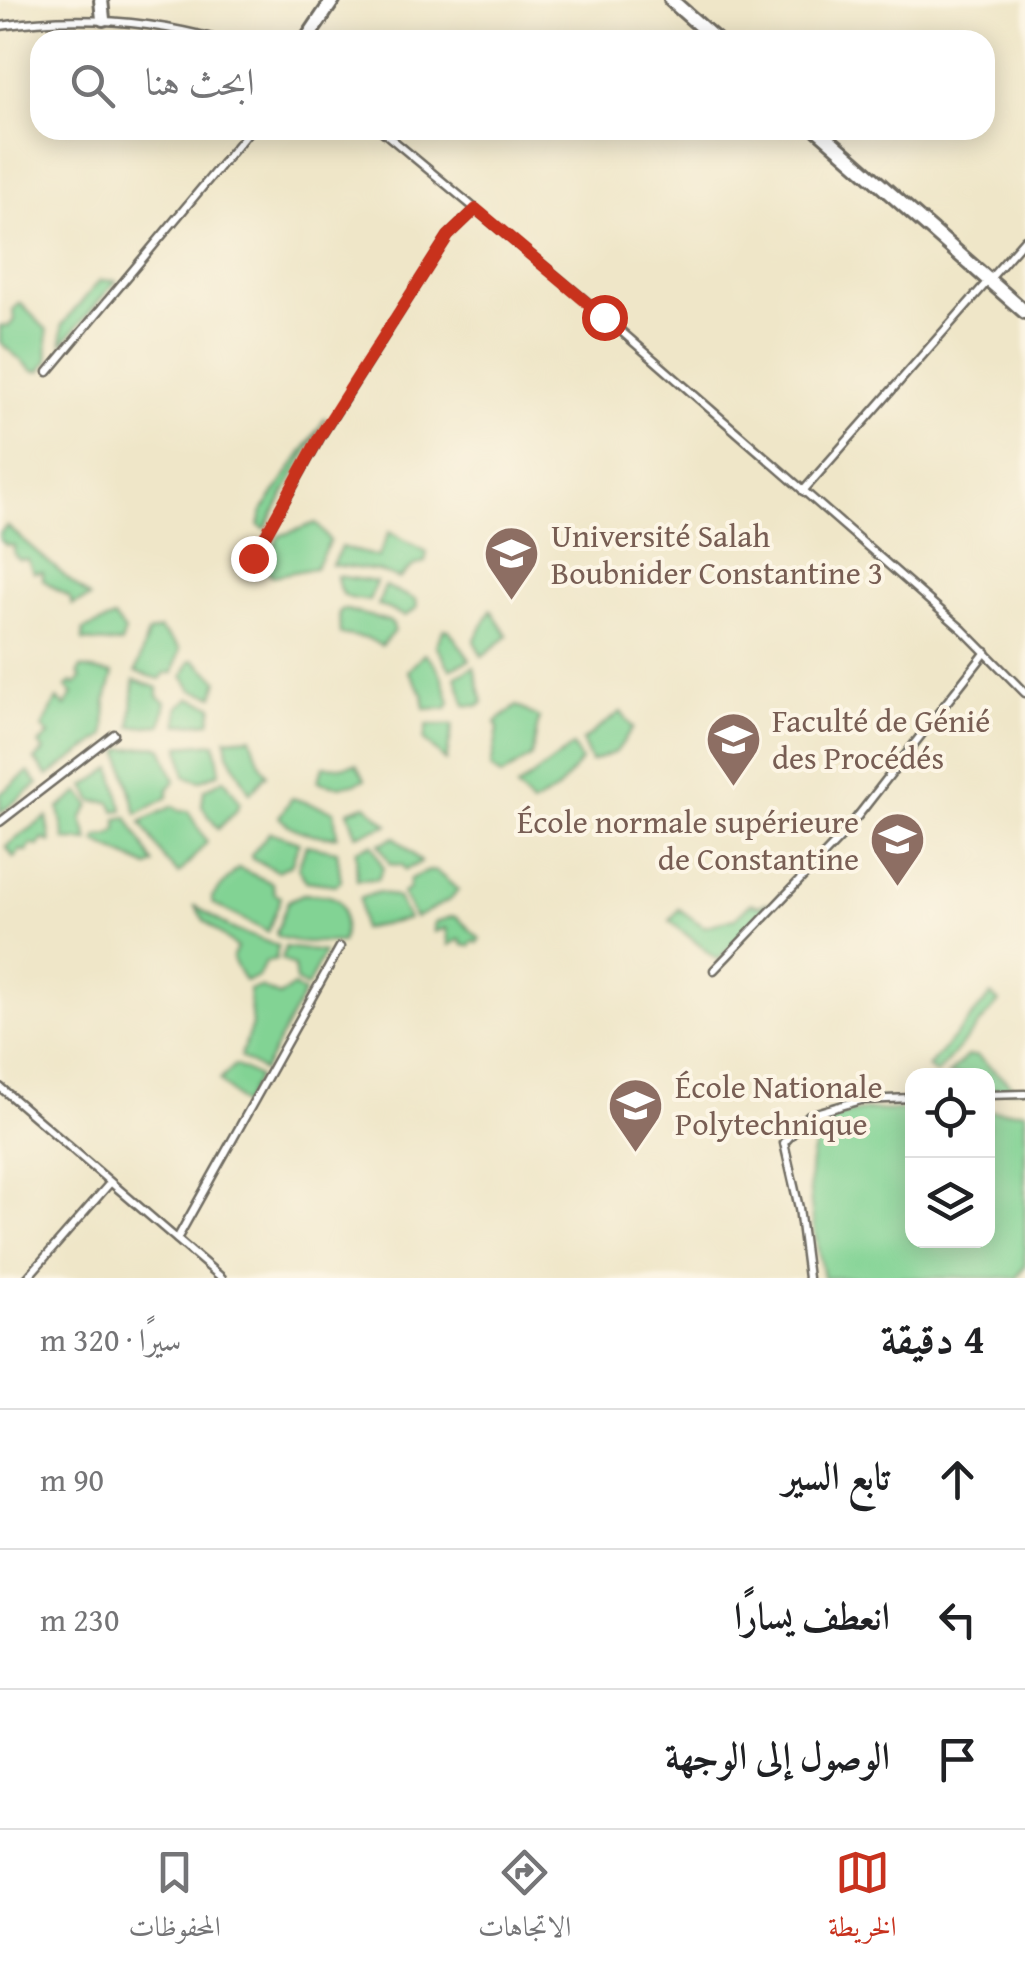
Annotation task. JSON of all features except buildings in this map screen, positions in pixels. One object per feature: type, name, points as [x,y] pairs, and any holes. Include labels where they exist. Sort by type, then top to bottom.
[{"type":"street","points":[[101,0],[102,19]]},
{"type":"street","points":[[313,30],[333,0]]},
{"type":"street","points":[[671,0],[705,30]]},
{"type":"street","points":[[829,140],[1025,312]]},
{"type":"lane","points":[[0,26],[37,20],[102,19],[184,30]]},
{"type":"lane","points":[[48,372],[242,140]]},
{"type":"lane","points":[[393,140],[803,491],[986,652],[1025,693]]},
{"type":"lane","points":[[253,558],[320,436],[448,236],[476,209]]},
{"type":"lane","points":[[803,491],[1025,239]]},
{"type":"lane","points":[[714,970],[843,835],[986,652]]},
{"type":"lane","points":[[0,822],[114,734]]},
{"type":"lane","points":[[176,1239],[340,947]]},
{"type":"lane","points":[[0,1087],[222,1278]]},
{"type":"lane","points":[[995,1095],[1025,1094]]},
{"type":"lane","points":[[808,1278],[799,1208],[784,1144],[809,1115],[861,1100],[905,1098]]},
{"type":"lane","points":[[27,1278],[110,1183]]},
{"type":"green space","points":[[100,280],[116,281],[62,344],[62,325]]},
{"type":"green space","points":[[20,303],[47,330],[48,361],[40,371],[33,371],[0,342],[0,326],[9,326],[14,320],[13,310]]},
{"type":"green space","points":[[326,417],[265,529],[259,526],[263,510]]},
{"type":"green space","points":[[316,523],[330,541],[315,568],[273,576],[264,569],[279,536]]},
{"type":"green space","points":[[7,526],[90,598],[72,605],[70,598],[43,580],[43,572],[33,572],[28,560],[18,559],[14,546],[0,540],[0,533]]},
{"type":"green space","points":[[389,532],[427,552],[425,562],[413,566],[399,579],[379,571],[332,565],[341,547],[378,557]]},
{"type":"green space","points":[[337,576],[376,582],[369,601],[342,594]]},
{"type":"green space","points":[[385,586],[416,600],[417,608],[405,616],[378,605]]},
{"type":"green space","points":[[343,609],[388,621],[394,631],[381,646],[369,639],[340,634],[339,612]]},
{"type":"green space","points":[[491,610],[508,636],[482,656],[474,641]]},
{"type":"green space","points":[[114,618],[125,631],[121,644],[83,641],[83,630]]},
{"type":"green space","points":[[159,629],[180,649],[173,673],[165,673],[160,679],[136,672],[148,633]]},
{"type":"green space","points":[[444,629],[449,630],[470,660],[450,669],[436,645]]},
{"type":"green space","points":[[424,654],[441,676],[450,703],[447,708],[425,709],[423,694],[408,671]]},
{"type":"green space","points":[[194,660],[218,680],[214,696],[192,690],[183,676]]},
{"type":"green space","points":[[474,667],[483,702],[479,706],[465,705],[456,676]]},
{"type":"green space","points":[[81,668],[113,674],[106,700],[105,736],[48,776],[35,760],[44,751],[39,744],[49,735],[42,728],[57,699],[65,706],[73,694],[66,687],[81,679]]},
{"type":"green space","points":[[134,680],[158,688],[158,696],[166,703],[161,725],[131,727]]},
{"type":"green space","points":[[190,698],[213,706],[210,722],[178,725],[178,707]]},
{"type":"green space","points":[[517,706],[539,718],[532,756],[501,776],[491,767],[496,722]]},
{"type":"green space","points":[[621,712],[633,728],[616,752],[591,762],[582,741]]},
{"type":"green space","points":[[427,725],[453,725],[446,761],[424,740]]},
{"type":"green space","points":[[251,737],[267,774],[250,793],[228,753],[226,739]]},
{"type":"green space","points":[[215,743],[220,772],[200,781],[185,776],[180,746]]},
{"type":"green space","points":[[573,746],[581,761],[557,790],[532,805],[517,788]]},
{"type":"green space","points":[[162,748],[175,781],[168,789],[168,797],[137,814],[120,752]]},
{"type":"green space","points":[[356,764],[365,779],[359,782],[341,786],[317,781],[324,766]]},
{"type":"green space","points":[[112,768],[123,810],[115,811],[110,802],[93,801],[85,786]]},
{"type":"green space","points":[[28,772],[38,784],[0,813],[0,794]]},
{"type":"green space","points":[[224,779],[240,802],[218,829],[202,806],[204,790]]},
{"type":"green space","points":[[80,792],[90,805],[82,819],[89,841],[65,840],[59,808]]},
{"type":"green space","points":[[292,798],[334,811],[337,836],[306,833],[284,822],[279,817]]},
{"type":"green space","points":[[366,805],[388,825],[356,835],[348,811]]},
{"type":"green space","points":[[173,806],[188,811],[207,842],[179,874],[141,822]]},
{"type":"green space","points":[[47,817],[51,842],[43,839],[38,846],[31,844],[27,852],[21,850],[14,858],[6,846]]},
{"type":"green space","points":[[127,817],[154,864],[148,867],[96,842],[97,837],[111,835],[117,829],[117,819]]},
{"type":"green space","points":[[270,832],[299,842],[291,865],[277,871],[251,855]]},
{"type":"green space","points":[[395,837],[421,862],[405,870],[402,865],[390,864],[379,844]]},
{"type":"green space","points":[[372,844],[383,868],[378,879],[357,880],[356,850]]},
{"type":"green space","points":[[306,845],[337,851],[341,881],[336,885],[306,881],[298,868]]},
{"type":"green space","points":[[238,868],[272,883],[275,894],[281,897],[268,932],[212,903],[212,897]]},
{"type":"green space","points":[[437,872],[458,890],[451,899],[415,918],[402,893],[408,890],[410,879]]},
{"type":"green space","points":[[379,892],[398,898],[408,919],[362,929],[360,898]]},
{"type":"green space","points":[[303,894],[331,897],[340,903],[344,918],[342,942],[299,942],[278,937],[288,901]]},
{"type":"green space","points":[[751,903],[767,903],[768,908],[718,960],[670,921],[679,909],[704,927],[735,918]]},
{"type":"green space","points":[[194,905],[232,929],[278,946],[276,959],[265,962],[258,977],[245,981],[232,958],[237,948],[204,920]]},
{"type":"green space","points":[[452,916],[480,939],[478,943],[463,945],[460,939],[449,945],[446,928],[434,932],[434,923]]},
{"type":"green space","points":[[285,947],[324,952],[307,987],[296,981],[294,966],[282,959]]},
{"type":"green space","points":[[294,986],[304,993],[263,1071],[240,1057],[252,1025],[249,990],[261,987],[279,996]]},
{"type":"green space","points":[[991,995],[999,1002],[941,1068],[928,1067]]},
{"type":"green space","points":[[967,1056],[977,1056],[991,1068],[955,1068]]},
{"type":"green space","points":[[235,1065],[258,1077],[243,1105],[220,1080]]},
{"type":"green space","points":[[995,1071],[1016,1089],[995,1089]]},
{"type":"green space","points":[[905,1111],[905,1248],[995,1248],[995,1111],[1025,1111],[1025,1265],[1017,1278],[823,1278],[812,1216],[810,1170],[822,1131],[847,1114]]},
{"type":"place","name":"Université Salah Boubnider Constantine 3","points":[[512,603]]},
{"type":"place","name":"Faculté de Génié des Procédés","points":[[733,788]]},
{"type":"place","name":"École normale supérieure de Constantine","points":[[898,889]]},
{"type":"place","name":"École Nationale Polytechnique","points":[[636,1154]]},
{"type":"route","points":[[253,558],[320,436],[448,236],[476,209],[604,317]]}]
